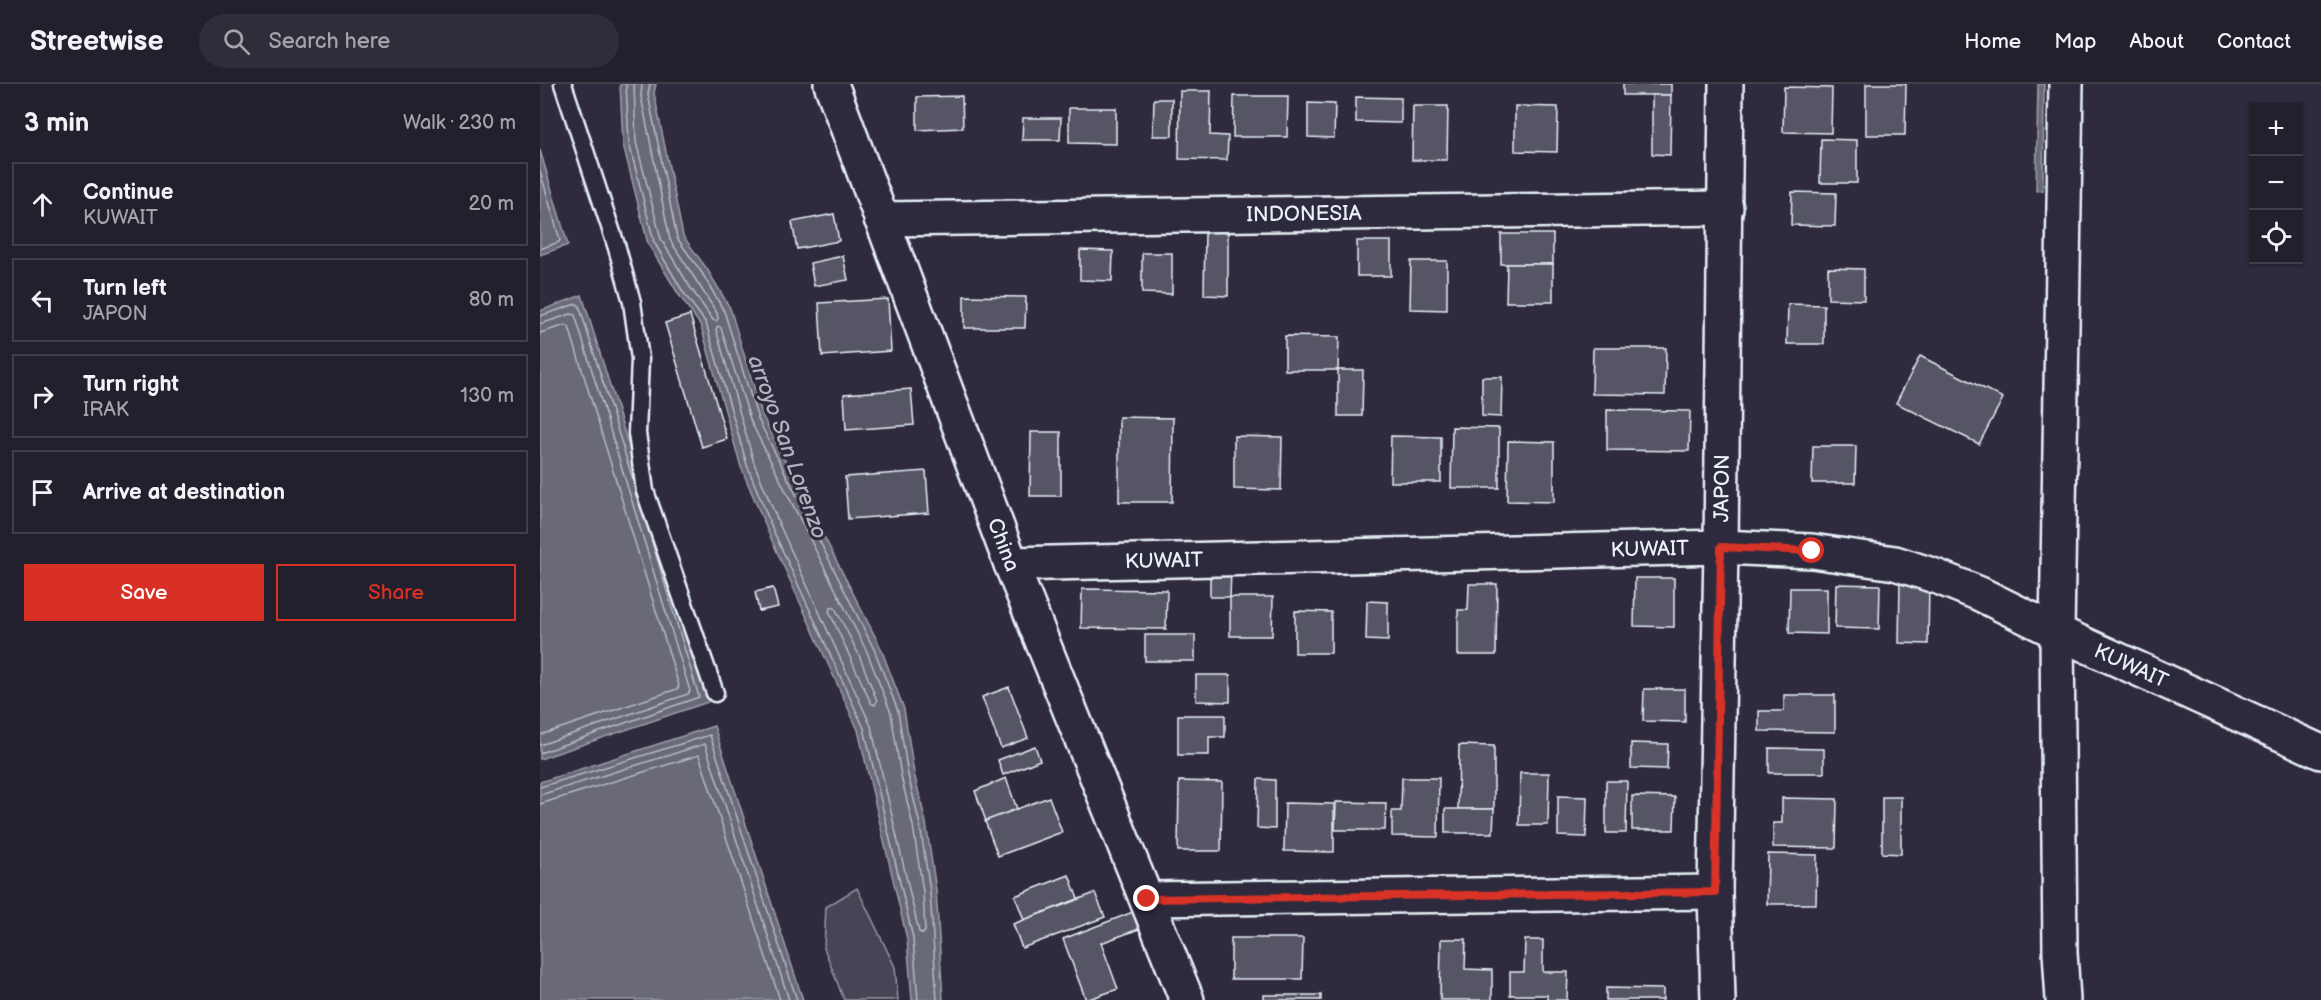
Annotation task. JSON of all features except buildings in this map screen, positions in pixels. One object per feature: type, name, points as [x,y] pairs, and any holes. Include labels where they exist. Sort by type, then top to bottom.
[{"type":"street","name":"China","points":[[831,84],[1011,564],[1187,1000]]},
{"type":"street","name":"JAPON","points":[[1718,1000],[1715,892],[1726,84]]},
{"type":"street","points":[[2063,1000],[2060,952],[2057,632],[2066,84]]},
{"type":"street","name":"INDONESIA","points":[[881,219],[1726,208]]},
{"type":"street","name":"KUWAIT","points":[[1011,564],[1721,547],[1812,551],[1895,562],[1980,594],[2057,632],[2321,752]]},
{"type":"street","points":[[1147,899],[1715,892]]},
{"type":"lane","points":[[563,84],[618,248],[632,302],[640,359],[637,433],[645,491],[663,549],[715,693]]},
{"type":"shaded area","points":[[857,888],[895,967],[898,1000],[844,1000],[824,948],[826,907]]},
{"type":"water","points":[[620,84],[656,84],[654,93],[683,236],[707,269],[730,308],[763,417],[880,646],[904,709],[914,773],[926,823],[936,890],[943,1000],[912,1000],[907,939],[858,730],[741,467],[701,326],[648,244],[623,144]]},
{"type":"water","points":[[2038,84],[2044,84],[2043,190],[2036,191]]},
{"type":"water","points":[[540,150],[568,245],[540,255]]},
{"type":"water","points":[[582,295],[708,702],[540,759],[540,311]]},
{"type":"water","points":[[714,726],[803,1000],[540,1000],[540,782]]},
{"type":"route","points":[[1147,899],[1715,892],[1721,547],[1812,551]]},
{"type":"water label","name":"arroyo San Lorenzo","points":[[787,447]]}]
